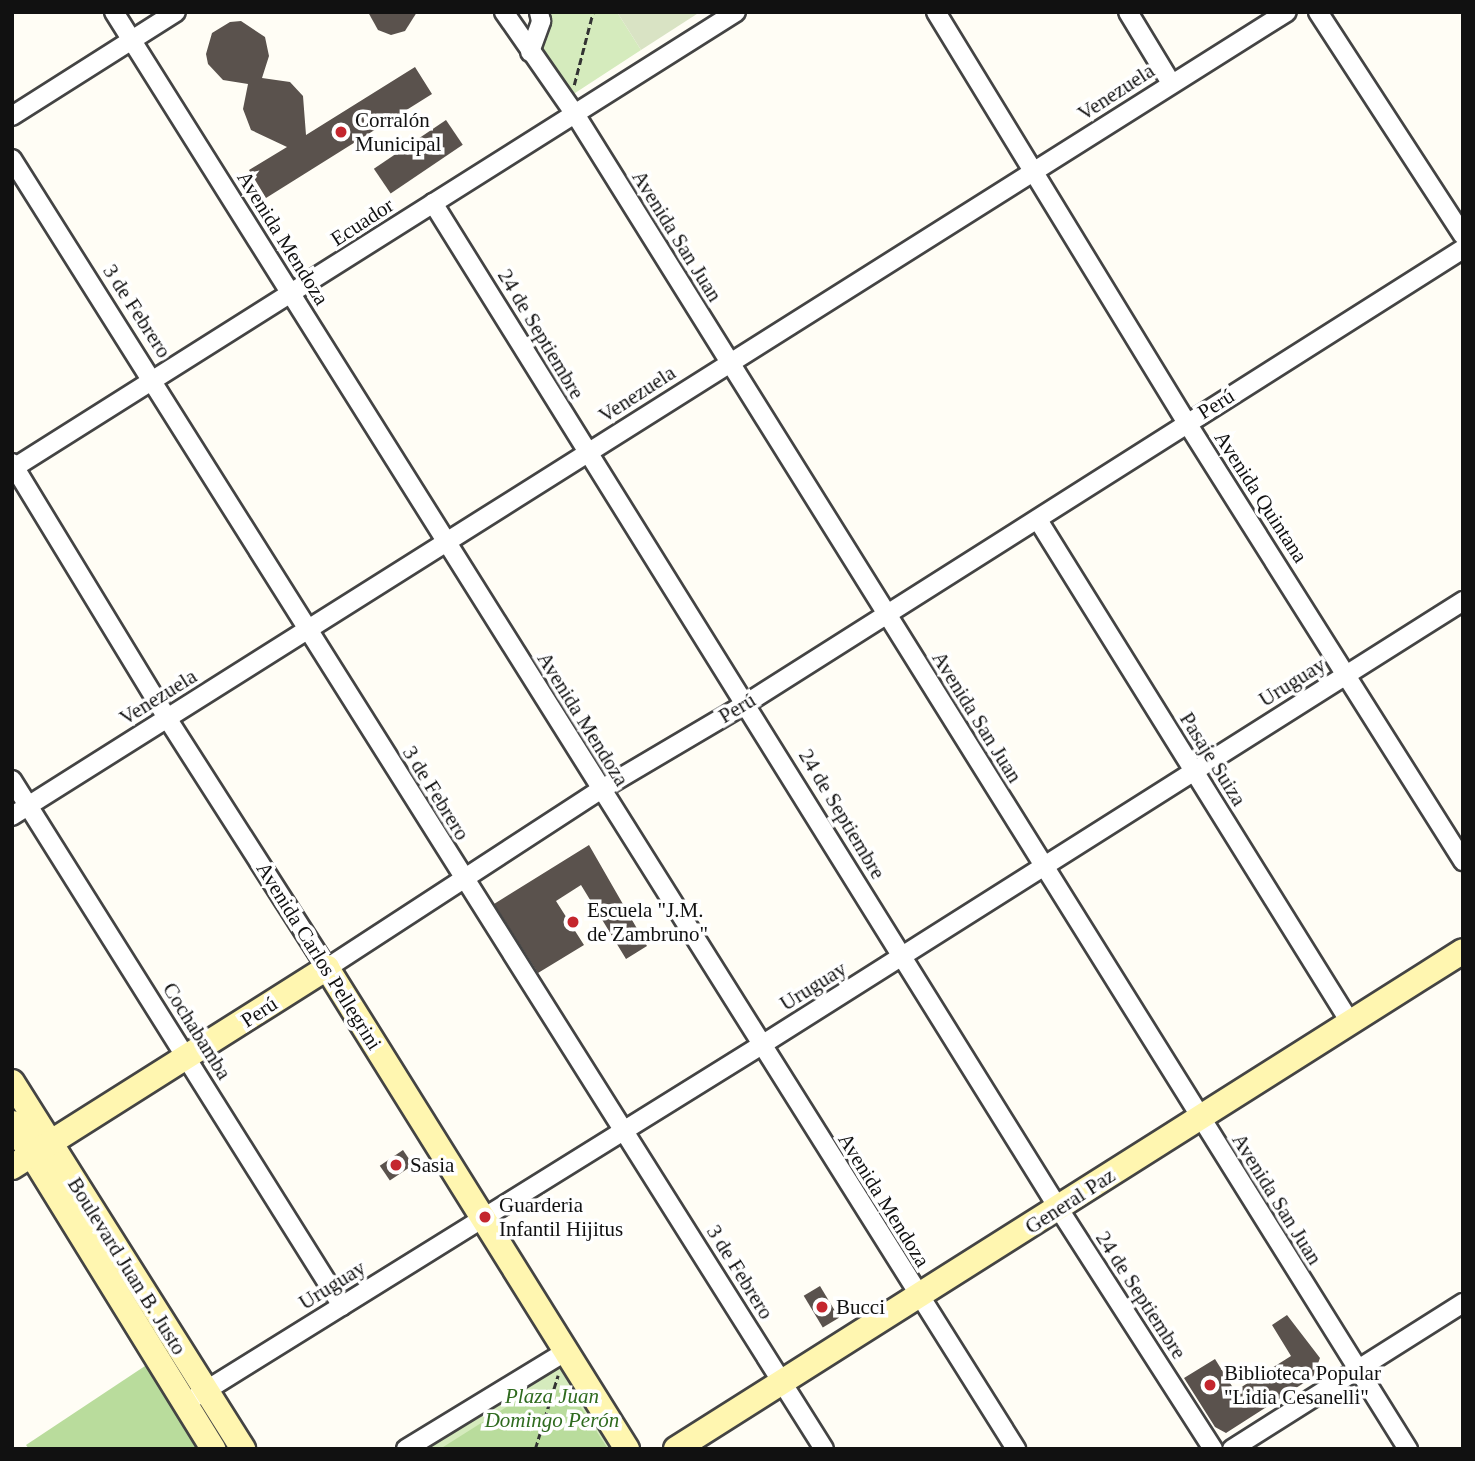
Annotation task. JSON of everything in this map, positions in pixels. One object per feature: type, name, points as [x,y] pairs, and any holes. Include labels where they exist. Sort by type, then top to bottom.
[{"type":"street","name":"Avenida Mendoza","points":[[114,12],[760,1046],[1016,1449]]},
{"type":"street","points":[[12,116],[176,12]]},
{"type":"street","name":"Avenida San Juan","points":[[504,12],[575,114],[1408,1449]]},
{"type":"street","points":[[530,52],[541,21],[539,12]]},
{"type":"street","name":"Ecuador","points":[[13,466],[155,382],[736,12]]},
{"type":"street","name":"Avenida Quintana","points":[[936,12],[1186,423],[1348,674],[1463,861]]},
{"type":"street","points":[[1128,12],[1171,83]]},
{"type":"street","name":"Venezuela","points":[[12,816],[1287,12]]},
{"type":"street","points":[[1318,12],[1463,235]]},
{"type":"street","name":"3 de Febrero","points":[[12,159],[155,382],[466,882],[824,1449]]},
{"type":"street","name":"24 de Septiembre","points":[[433,203],[587,453],[747,703],[1059,1209],[1213,1449]]},
{"type":"street","name":"Perú","points":[[32,1155],[466,882],[600,790],[747,703],[1463,249]]},
{"type":"street","name":"Avenida Carlos Pellegrini","points":[[13,466],[167,718],[327,968],[627,1449]]},
{"type":"street","name":"Pasaje Suiza","points":[[1038,520],[1350,1023]]},
{"type":"street","name":"Uruguay","points":[[195,1397],[760,1046],[1463,601]]},
{"type":"street","name":"Cochabamba","points":[[12,780],[342,1306]]},
{"type":"street","name":"General Paz","points":[[676,1449],[1463,951]]},
{"type":"street","name":"Boulevard Juan B. Justo","points":[[12,1082],[32,1155]]},
{"type":"street","name":"Boulevard Juan B. Justo","points":[[12,1124],[195,1397],[243,1449]]},
{"type":"street","points":[[1232,1449],[1463,1303]]},
{"type":"street","points":[[406,1449],[565,1352]]},
{"type":"street","name":"Boulevard Juan B. Justo","points":[[195,1397],[213,1449]]},
{"type":"path","points":[[572,95],[593,12]]},
{"type":"path","points":[[535,1449],[565,1352]]},
{"type":"green space","points":[[546,12],[617,12],[641,50],[572,95],[542,48],[549,27]]},
{"type":"green space","points":[[617,12],[700,12],[641,50]]},
{"type":"green space","name":"Plaza Juan Domingo Perón","points":[[565,1352],[627,1449],[406,1449]]},
{"type":"green space","points":[[148,1364],[202,1449],[29,1449],[26,1445]]},
{"type":"green space","points":[[535,1389],[570,1390],[608,1449],[440,1449]]},
{"type":"building","points":[[368,12],[417,12],[405,31],[391,35],[378,30]]},
{"type":"building","points":[[241,21],[265,37],[269,56],[262,78],[290,82],[303,96],[306,135],[415,67],[432,94],[266,198],[249,170],[287,147],[251,130],[243,109],[248,84],[223,80],[208,64],[206,54],[212,33],[230,22]]},
{"type":"building","points":[[446,120],[463,145],[391,194],[374,169]]},
{"type":"building","points":[[589,845],[647,946],[626,959],[581,885],[556,901],[584,945],[538,973],[494,904]]},
{"type":"building","name":"Sasia","points":[[403,1150],[413,1165],[390,1181],[380,1166]]},
{"type":"building","name":"Bucci","points":[[820,1286],[839,1318],[823,1328],[804,1296]]},
{"type":"building","points":[[1287,1315],[1320,1358],[1313,1377],[1226,1433],[1215,1427],[1184,1378],[1215,1359],[1235,1391],[1291,1356],[1272,1325]]},
{"type":"place","name":"Corralón Municipal","points":[[341,132]]},
{"type":"place","name":"Escuela \"J.M. de Zambruno\"","points":[[573,922]]},
{"type":"place","name":"Sasia","points":[[396,1165]]},
{"type":"place","name":"Guarderia Infantil Hijitus","points":[[485,1217]]},
{"type":"place","name":"Bucci","points":[[822,1307]]},
{"type":"place","name":"Biblioteca Popular \"Lidia Cesanelli\"","points":[[1210,1385]]}]
